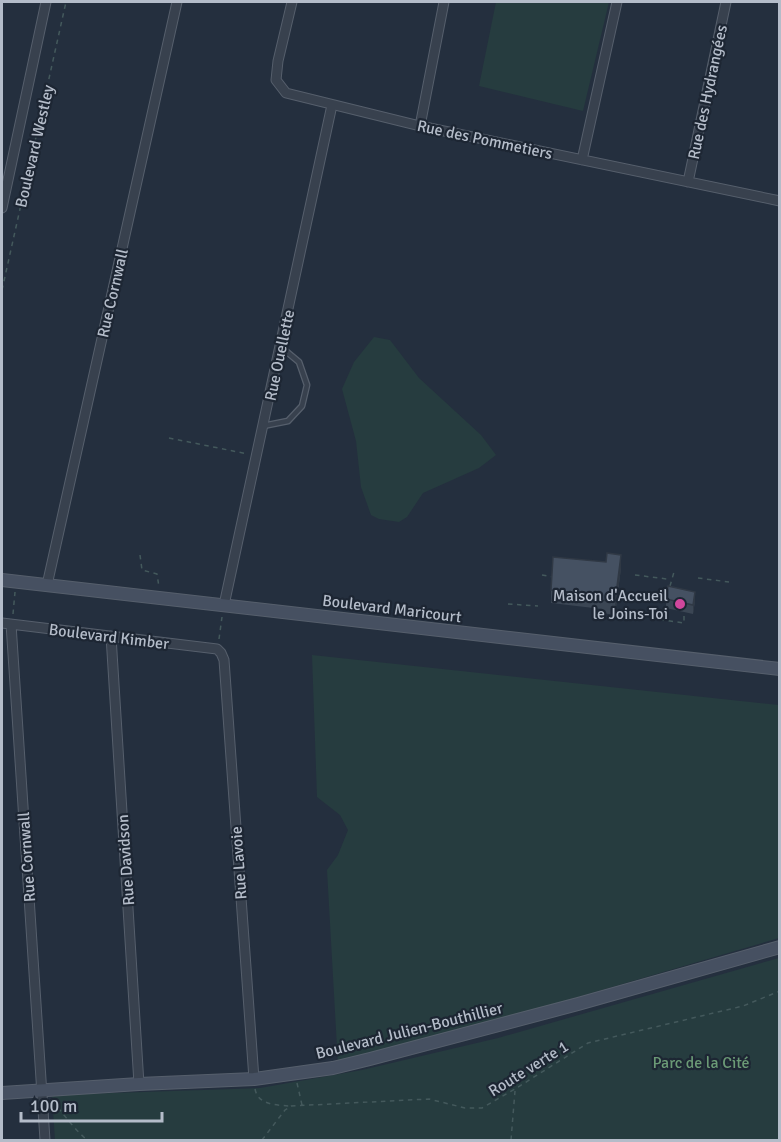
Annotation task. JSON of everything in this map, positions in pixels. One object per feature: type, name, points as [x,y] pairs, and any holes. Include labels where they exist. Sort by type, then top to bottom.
[{"type":"street","name":"Boulevard Westley","points":[[2,208],[46,2]]},
{"type":"street","name":"Rue Cornwall","points":[[47,585],[177,2]]},
{"type":"street","name":"Rue des Pommetiers","points":[[292,2],[278,61],[276,80],[286,93],[420,126],[780,201]]},
{"type":"street","points":[[420,126],[444,2]]},
{"type":"street","points":[[582,160],[617,2]]},
{"type":"street","name":"Rue des Hydrangées","points":[[688,182],[726,2]]},
{"type":"street","name":"Rue Ouellette","points":[[224,605],[332,105]]},
{"type":"street","name":"Boulevard Maricourt","points":[[2,580],[780,669]]},
{"type":"street","name":"Rue Cornwall","points":[[8,621],[45,1140]]},
{"type":"street","name":"Boulevard Kimber","points":[[8,621],[111,636],[218,645]]},
{"type":"street","name":"Rue Davidson","points":[[111,636],[139,1084]]},
{"type":"street","name":"Rue Lavoie","points":[[218,645],[224,660],[254,1079]]},
{"type":"street","name":"Boulevard Julien-Bouthillier","points":[[2,1093],[254,1079],[333,1068],[578,1004],[780,947]]},
{"type":"lane","points":[[263,426],[288,421],[302,406],[307,385],[299,362],[281,347]]},
{"type":"path","name":"Boulevard Westley","points":[[2,290],[66,2]]},
{"type":"path","points":[[169,438],[257,456]]},
{"type":"path","points":[[140,555],[142,570],[158,574],[161,598]]},
{"type":"path","points":[[668,595],[674,572]]},
{"type":"path","points":[[635,574],[666,579]]},
{"type":"path","points":[[542,575],[552,577]]},
{"type":"path","points":[[698,578],[729,582]]},
{"type":"path","points":[[8,592],[15,592],[8,621]]},
{"type":"path","points":[[618,596],[631,599]]},
{"type":"path","points":[[663,620],[667,601]]},
{"type":"path","points":[[508,604],[538,606]]},
{"type":"path","points":[[657,620],[684,623],[684,612]]},
{"type":"path","points":[[218,645],[220,628]]},
{"type":"path","name":"Route verte 1","points":[[254,1079],[255,1093],[264,1102],[275,1105],[302,1106],[429,1099],[465,1108],[482,1108],[588,1043],[743,1006],[780,991]]},
{"type":"path","points":[[295,1073],[302,1106]]},
{"type":"path","points":[[511,1140],[515,1089]]},
{"type":"path","points":[[42,1090],[62,1111],[75,1130],[87,1140]]},
{"type":"path","points":[[262,1140],[285,1110],[291,1106]]},
{"type":"green space","points":[[496,2],[609,2],[583,111],[479,86]]},
{"type":"green space","points":[[374,337],[390,340],[419,378],[481,435],[496,455],[479,468],[423,493],[407,517],[399,522],[379,519],[371,515],[361,487],[356,441],[342,389],[354,362]]},
{"type":"green space","points":[[312,655],[779,705],[779,938],[338,1065],[327,870],[338,855],[348,830],[340,815],[317,797]]},
{"type":"green space","name":"Parc de la Cité","points":[[779,958],[779,1140],[55,1140],[52,1095],[260,1088],[362,1070],[498,1038]]},
{"type":"building","points":[[607,553],[621,555],[615,602],[602,600],[602,596],[551,590],[553,557],[606,562]]},
{"type":"building","points":[[668,586],[695,592],[693,605],[666,599]]},
{"type":"place","name":"Maison d'Accueil le Joins-Toi","points":[[680,604]]}]
